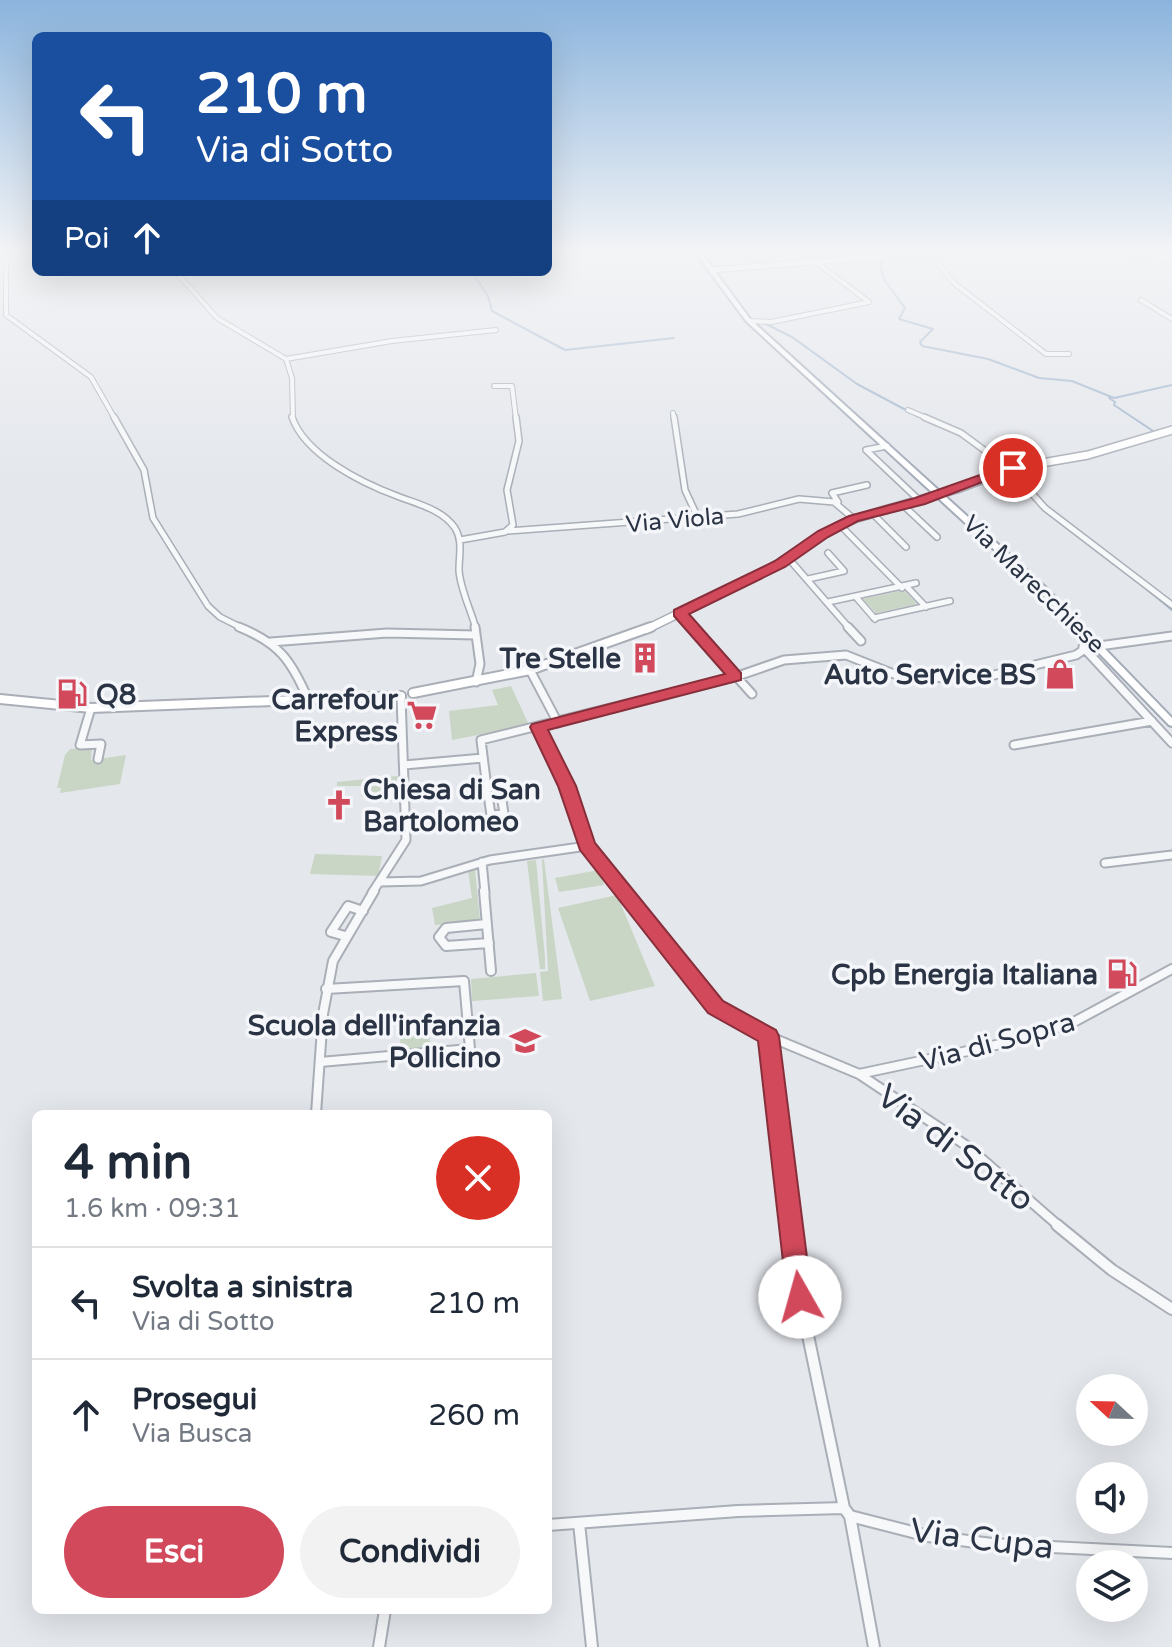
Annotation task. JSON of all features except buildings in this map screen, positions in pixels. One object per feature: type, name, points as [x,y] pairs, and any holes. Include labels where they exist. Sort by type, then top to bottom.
[{"type":"main road","name":"Via Marecchiese","points":[[758,329],[950,504],[1097,644],[1172,723]]},
{"type":"main road","points":[[0,699],[91,708],[406,696],[530,670],[608,645],[680,613],[789,559],[854,519],[922,500],[1010,469],[1088,455],[1172,430]]},
{"type":"main road","points":[[922,500],[950,504]]},
{"type":"street","points":[[25,329],[91,377],[144,470],[153,518],[208,606],[218,617],[271,642],[289,661],[308,699]]},
{"type":"street","points":[[234,329],[286,359],[392,341],[496,330]]},
{"type":"street","points":[[1013,329],[1046,354],[1069,354]]},
{"type":"street","points":[[286,359],[291,376],[289,406],[297,429],[305,439],[328,459],[444,517],[453,525],[460,540],[460,578],[470,605],[480,664],[476,682]]},
{"type":"street","points":[[494,386],[512,386],[519,426],[518,451],[508,477],[508,503],[513,519],[508,531]]},
{"type":"street","points":[[908,410],[961,433],[1010,469],[1045,508],[1172,605]]},
{"type":"street","points":[[673,413],[685,490],[698,518]]},
{"type":"street","points":[[887,446],[866,450],[922,500]]},
{"type":"street","points":[[854,519],[832,493],[867,485]]},
{"type":"street","name":"Via Viola","points":[[460,540],[508,531],[738,514],[799,499],[839,504]]},
{"type":"street","points":[[903,505],[937,537]]},
{"type":"street","points":[[872,513],[906,547]]},
{"type":"street","points":[[840,525],[926,607]]},
{"type":"street","points":[[808,579],[844,571],[828,553]]},
{"type":"street","points":[[789,559],[861,641]]},
{"type":"street","points":[[828,602],[916,583]]},
{"type":"street","points":[[856,597],[876,620],[950,601]]},
{"type":"street","points":[[680,613],[752,694]]},
{"type":"street","points":[[271,642],[387,633],[475,635]]},
{"type":"street","points":[[487,788],[481,740],[735,677],[784,660],[834,654],[855,658],[899,676],[978,679],[1076,655],[1083,647],[1172,636]]},
{"type":"street","points":[[1083,647],[1172,743]]},
{"type":"street","points":[[530,670],[558,723]]},
{"type":"street","points":[[316,1110],[326,989],[333,961],[345,936],[406,840],[400,711],[406,696]]},
{"type":"street","points":[[91,708],[80,745],[101,744],[98,759]]},
{"type":"street","points":[[1014,745],[1152,721]]},
{"type":"street","points":[[381,882],[402,884],[435,880],[482,862],[587,846],[567,786],[538,727]]},
{"type":"street","points":[[404,765],[483,758]]},
{"type":"street","name":"Via di Sotto","points":[[587,846],[716,1007],[768,1036],[859,1074],[967,1146],[1112,1270],[1172,1309]]},
{"type":"street","points":[[1105,863],[1172,855]]},
{"type":"street","points":[[482,862],[491,971]]},
{"type":"street","points":[[345,936],[331,932],[348,906],[363,911]]},
{"type":"street","points":[[487,924],[446,928],[439,937],[446,946],[489,943]]},
{"type":"street","name":"Via di Sopra","points":[[859,1074],[1010,1042],[1072,1023],[1172,969]]},
{"type":"street","points":[[320,1062],[470,1049],[464,981],[326,989]]},
{"type":"street","points":[[768,1036],[800,1297],[874,1647]]},
{"type":"street","name":"Via Cupa","points":[[552,1525],[738,1511],[847,1512],[928,1536],[992,1544],[1172,1553]]},
{"type":"street","points":[[579,1523],[592,1647]]},
{"type":"street","points":[[379,1647],[384,1614]]},
{"type":"green space","points":[[904,590],[917,604],[876,613],[863,599]]},
{"type":"green space","points":[[511,686],[529,725],[452,740],[449,711],[498,705],[492,690]]},
{"type":"green space","points":[[92,747],[91,760],[126,755],[120,784],[60,793],[61,788],[57,788],[65,755],[70,749]]},
{"type":"green space","points":[[397,776],[398,801],[368,800],[361,796],[363,786],[337,786],[337,782]]},
{"type":"green space","points":[[315,854],[382,856],[378,876],[310,874]]},
{"type":"green space","points":[[544,859],[562,999],[543,1001],[540,972],[548,971]]},
{"type":"green space","points":[[536,860],[545,969],[540,969],[527,861]]},
{"type":"green space","points":[[475,869],[480,921],[435,925],[432,908],[472,898],[468,870]]},
{"type":"green space","points":[[599,870],[604,885],[559,892],[555,878]]},
{"type":"green space","points":[[617,895],[655,986],[590,1001],[558,908]]},
{"type":"green space","points":[[536,973],[539,996],[472,1001],[471,979]]},
{"type":"green space","points":[[429,1021],[430,1047],[400,1049],[401,1024]]},
{"type":"waterway","points":[[525,329],[565,350],[674,338]]},
{"type":"waterway","points":[[776,329],[792,337],[857,384],[919,417]]},
{"type":"waterway","points":[[933,329],[920,342],[922,346],[988,359],[1039,378],[1072,381],[1114,398],[1172,385]]},
{"type":"waterway","points":[[1109,398],[1115,402],[1114,405],[1153,431]]},
{"type":"waterway","points":[[958,434],[985,454]]},
{"type":"waterway","points":[[1010,472],[1037,502]]},
{"type":"waterway","points":[[1060,522],[1105,557]]},
{"type":"waterway","points":[[1133,578],[1172,610]]},
{"type":"place","name":"Tre Stelle","points":[[645,658]]},
{"type":"place","name":"Auto Service BS","points":[[1060,674]]},
{"type":"place","name":"Q8","points":[[72,694]]},
{"type":"place","name":"Carrefour Express","points":[[422,715]]},
{"type":"place","name":"Chiesa di San Bartolomeo","points":[[339,805]]},
{"type":"place","name":"Cpb Energia Italiana","points":[[1122,974]]},
{"type":"place","name":"Scuola dell'infanzia Pollicino","points":[[525,1041]]},
{"type":"route","points":[[800,1297],[768,1036],[716,1007],[699,990],[615,878],[587,846],[567,786],[538,727],[735,677],[680,613],[780,564],[823,534],[854,519],[920,501],[1013,468]]}]
